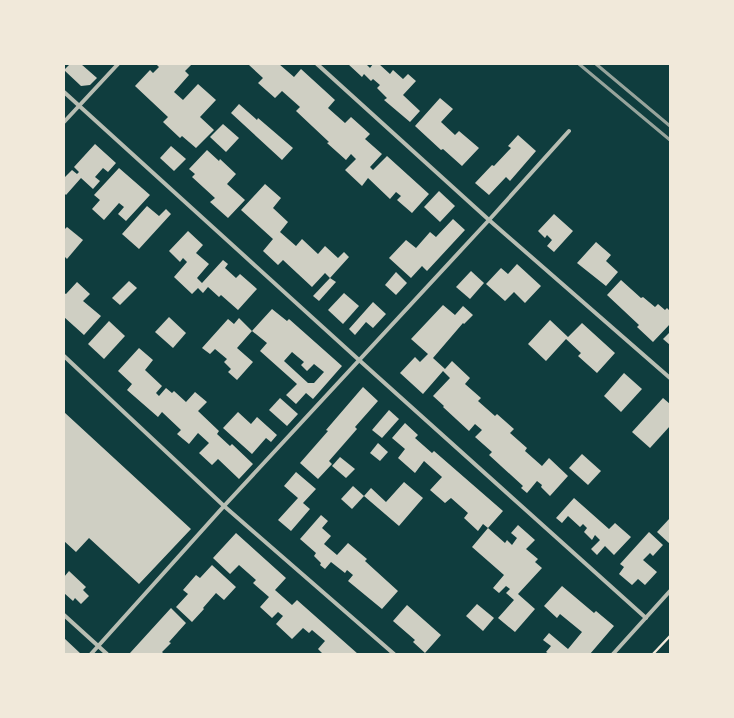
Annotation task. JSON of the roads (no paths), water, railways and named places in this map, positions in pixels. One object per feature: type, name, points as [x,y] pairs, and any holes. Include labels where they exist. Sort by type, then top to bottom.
[{"type":"street","points":[[64,122],[118,64]]},
{"type":"street","points":[[316,64],[489,220],[670,378]]},
{"type":"street","points":[[64,92],[646,618]]},
{"type":"street","points":[[91,654],[224,506],[489,220],[569,131]]},
{"type":"street","points":[[64,356],[224,506],[394,654]]},
{"type":"street","points":[[613,654],[670,591]]},
{"type":"street","points":[[64,615],[107,654]]},
{"type":"railway","points":[[579,64],[670,140]]},
{"type":"railway","points":[[596,64],[670,126]]}]
